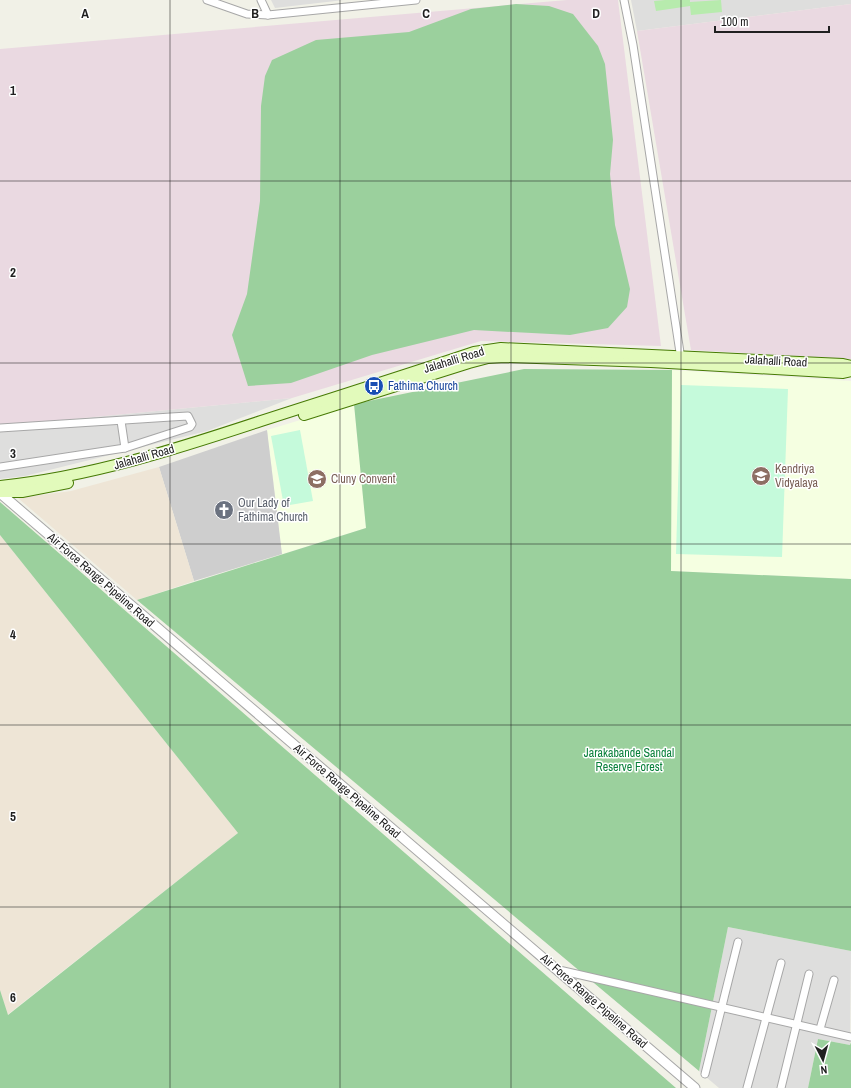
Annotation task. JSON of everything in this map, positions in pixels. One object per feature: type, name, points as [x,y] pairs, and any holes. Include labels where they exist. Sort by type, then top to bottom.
[{"type":"main road","name":"Jalahalli Road","points":[[0,486],[57,479],[135,460],[425,373],[474,352],[500,348],[681,360],[843,364],[851,366]]},
{"type":"main road","points":[[681,360],[843,373],[851,371]]},
{"type":"main road","points":[[0,493],[22,492],[94,478],[214,443],[425,373]]},
{"type":"street","points":[[207,0],[214,4],[247,14],[268,15],[416,0]]},
{"type":"street","points":[[214,4],[222,0]]},
{"type":"street","points":[[261,0],[268,15]]},
{"type":"street","points":[[624,0],[633,45],[681,360]]},
{"type":"street","points":[[0,428],[188,416],[192,424],[190,427],[124,448],[0,467]]},
{"type":"street","points":[[121,421],[124,448]]},
{"type":"street","name":"Air Force Range Pipeline Road","points":[[0,493],[695,1088]]},
{"type":"street","points":[[705,1074],[738,942]]},
{"type":"street","points":[[747,1088],[781,963]]},
{"type":"street","points":[[557,970],[722,1006],[851,1037]]},
{"type":"street","points":[[781,1088],[809,974]]},
{"type":"street","points":[[820,1029],[834,980]]},
{"type":"shaded area","points":[[271,0],[344,0],[275,8]]},
{"type":"shaded area","points":[[567,0],[618,0],[661,346],[481,341],[292,398],[0,426],[0,49]]},
{"type":"shaded area","points":[[631,0],[851,0],[851,4],[637,31]]},
{"type":"shaded area","points":[[851,4],[851,359],[691,350],[637,31]]},
{"type":"shaded area","name":"Kendriya Vidyalaya","points":[[672,370],[851,381],[851,579],[671,571]]},
{"type":"shaded area","points":[[681,385],[788,389],[782,557],[676,554]]},
{"type":"shaded area","points":[[292,398],[207,431],[25,476],[0,479],[0,426]]},
{"type":"shaded area","name":"Cluny Convent","points":[[354,404],[366,528],[282,554],[267,430]]},
{"type":"shaded area","name":"Our Lady of Fathima Church","points":[[267,430],[282,554],[194,581],[159,467]]},
{"type":"shaded area","points":[[300,430],[313,501],[284,506],[271,436]]},
{"type":"shaded area","points":[[159,467],[194,581],[137,600],[18,498],[71,491]]},
{"type":"shaded area","points":[[0,535],[238,833],[7,1015],[0,990]]},
{"type":"shaded area","points":[[728,927],[851,951],[850,1045],[818,1039],[808,1088],[719,1088],[699,1071]]},
{"type":"green space","points":[[690,0],[690,2],[721,0],[722,12],[691,15],[690,6],[656,11],[654,1]]},
{"type":"green space","points":[[516,4],[549,6],[573,14],[598,46],[605,64],[613,140],[610,174],[615,225],[630,289],[627,307],[608,328],[570,335],[474,330],[372,355],[291,383],[248,386],[232,335],[247,294],[260,201],[261,106],[265,76],[272,60],[316,40],[409,32],[471,9]]},
{"type":"green space","name":"Jarakabande Sandal Reserve Forest","points":[[524,369],[672,370],[671,571],[851,579],[851,951],[728,927],[699,1071],[137,600],[366,528],[354,404]]},
{"type":"green space","points":[[0,502],[676,1088],[0,1088],[0,990],[8,1015],[238,833],[0,535]]},
{"type":"green space","points":[[818,1039],[850,1045],[851,1042],[851,1088],[808,1088]]},
{"type":"place","name":"Fathima Church","points":[[374,386]]},
{"type":"place","name":"Kendriya Vidyalaya","points":[[761,476]]},
{"type":"place","name":"Cluny Convent","points":[[317,479]]},
{"type":"place","name":"Our Lady of Fathima Church","points":[[224,510]]}]
